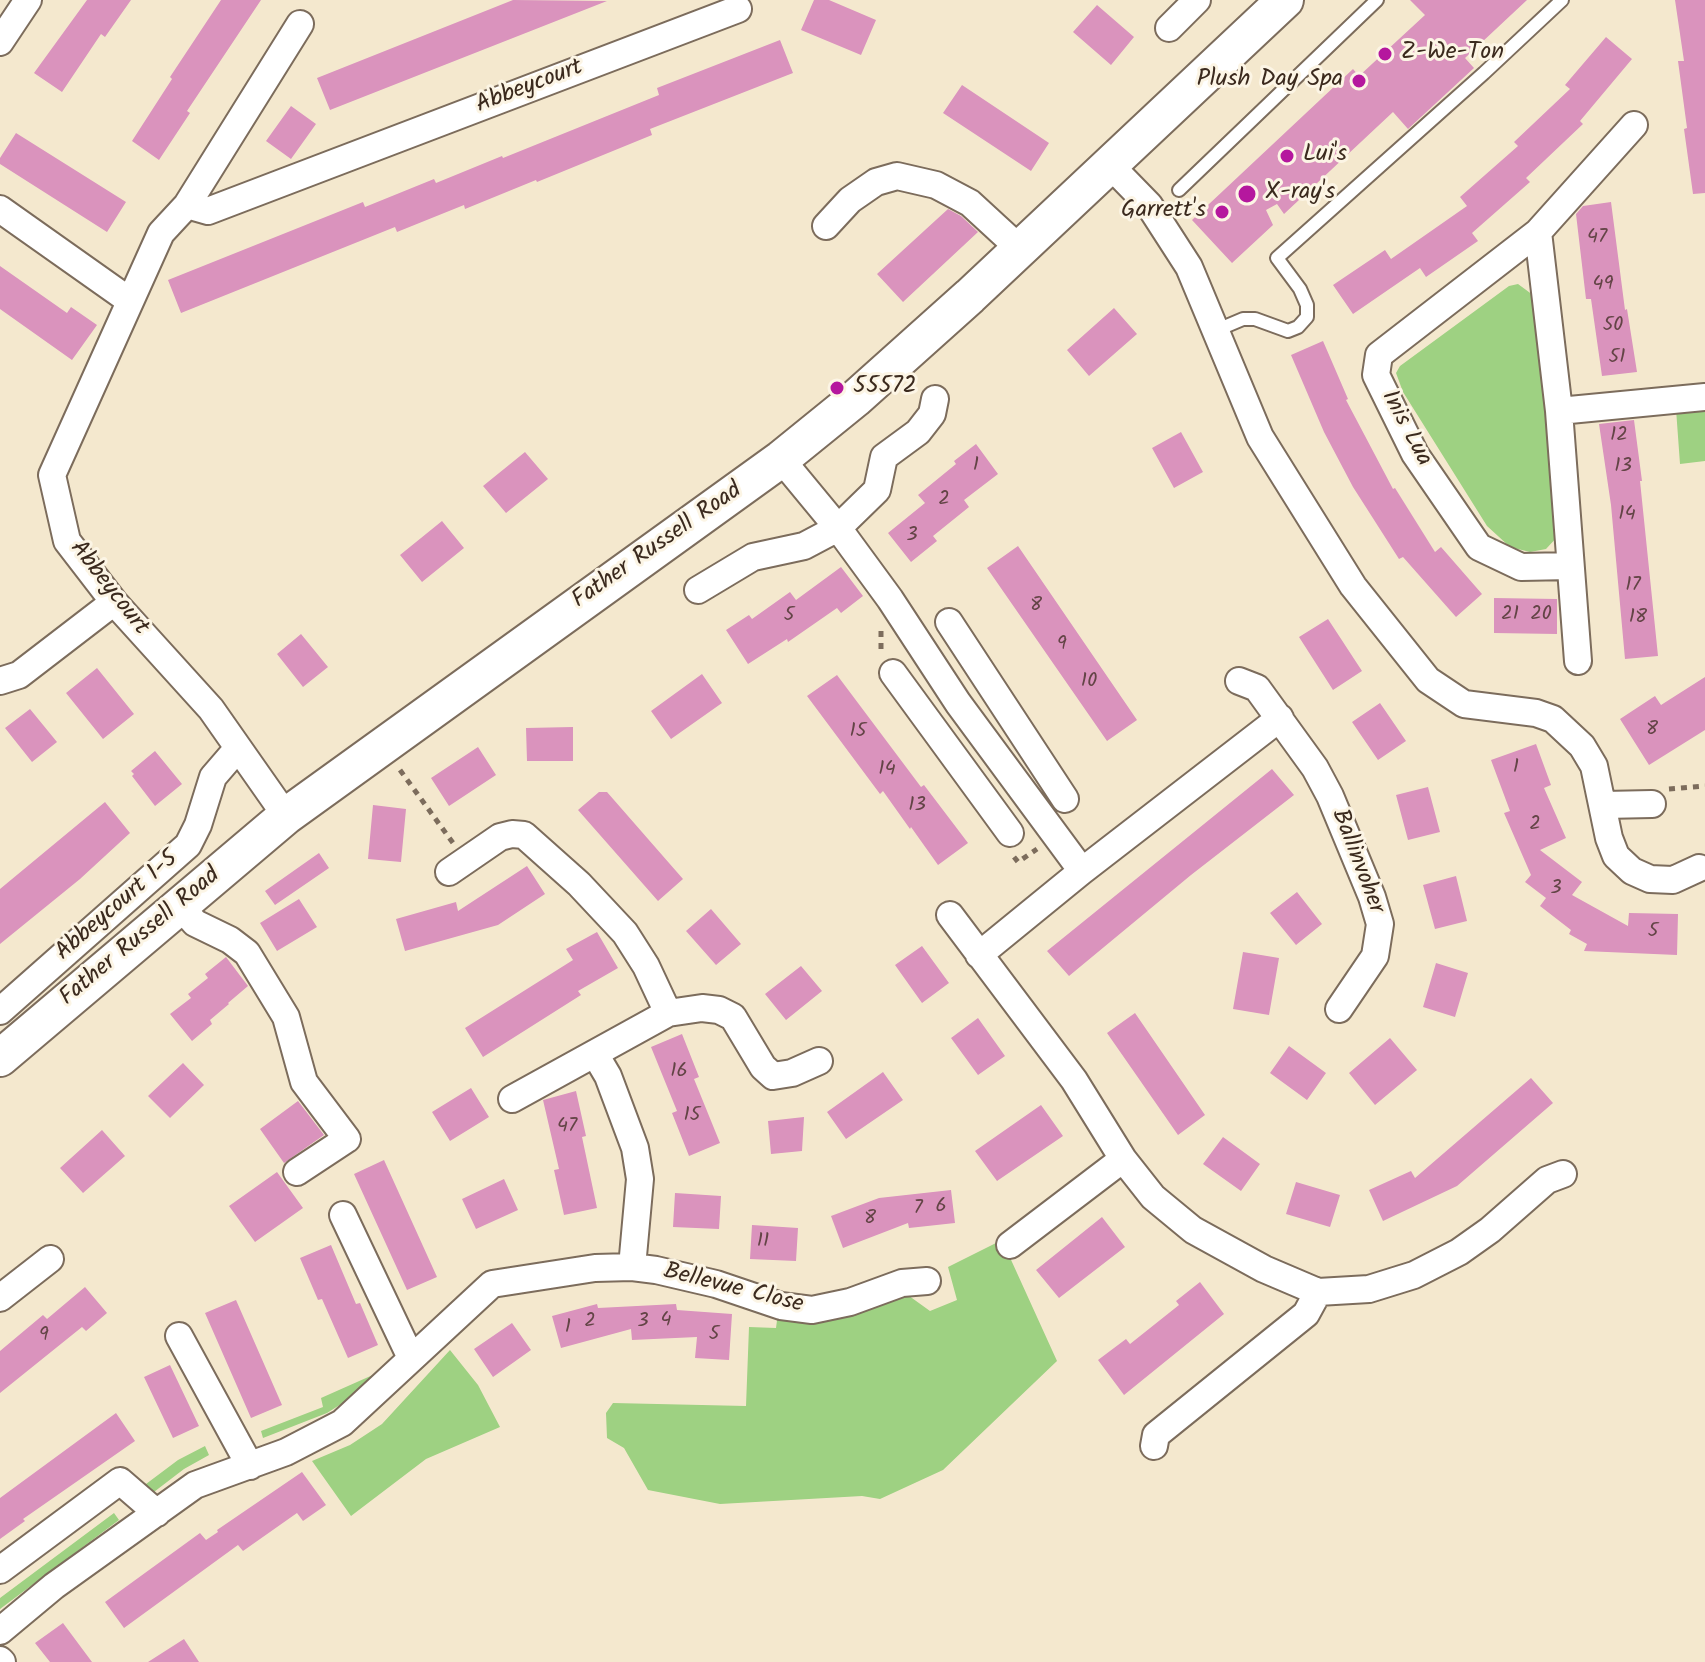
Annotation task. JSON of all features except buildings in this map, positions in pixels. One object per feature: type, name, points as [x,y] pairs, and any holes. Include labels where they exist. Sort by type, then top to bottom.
[{"type":"street","points":[[0,42],[28,0]]},
{"type":"street","points":[[1169,28],[1197,0]]},
{"type":"street","name":"Father Russell Road","points":[[0,1058],[286,816],[781,459],[855,399],[1285,0]]},
{"type":"street","name":"Abbeycourt","points":[[187,205],[208,211],[738,9]]},
{"type":"street","name":"Abbeycourt","points":[[286,816],[211,709],[114,602],[67,541],[52,475],[161,233],[187,205],[300,24]]},
{"type":"street","name":"Inis Lua","points":[[1570,566],[1521,567],[1479,547],[1415,454],[1376,375],[1379,355],[1538,232],[1634,125]]},
{"type":"street","points":[[1109,164],[1149,205],[1189,267],[1260,437],[1353,586],[1428,680],[1464,704],[1536,713],[1553,719],[1582,746],[1594,766],[1609,838],[1616,856],[1632,871],[1650,879],[1673,880],[1699,868]]},
{"type":"street","points":[[826,226],[850,200],[876,182],[897,176],[936,185],[970,203],[1020,249]]},
{"type":"street","points":[[0,209],[130,301]]},
{"type":"street","points":[[1538,232],[1559,411],[1578,661]]},
{"type":"street","points":[[1559,411],[1705,397]]},
{"type":"street","points":[[698,590],[753,557],[804,546],[838,528],[877,490],[884,457],[918,432],[932,414],[935,399]]},
{"type":"street","points":[[781,459],[838,528],[890,599],[958,703],[1082,871]]},
{"type":"street","points":[[0,681],[19,675],[114,602]]},
{"type":"street","points":[[949,622],[1065,799]]},
{"type":"street","points":[[893,673],[1010,833]]},
{"type":"street","name":"Ballinvoher","points":[[1239,681],[1257,688],[1315,768],[1330,796],[1372,897],[1380,924],[1375,956],[1339,1009]]},
{"type":"street","points":[[929,722],[988,682]]},
{"type":"street","points":[[979,955],[1280,718]]},
{"type":"street","points":[[968,776],[1024,737]]},
{"type":"street","name":"Abbeycourt 1-5","points":[[0,1011],[188,845],[198,825],[213,777],[238,748]]},
{"type":"street","points":[[1604,805],[1652,804]]},
{"type":"street","points":[[457,866],[500,837],[524,835],[579,884],[625,933],[646,966],[668,1013]]},
{"type":"street","points":[[179,905],[195,923],[230,940],[247,953],[286,1017],[304,1082],[347,1139],[297,1172]]},
{"type":"street","points":[[950,915],[1074,1080],[1123,1159],[1153,1197],[1193,1230],[1275,1274],[1318,1292],[1369,1289],[1414,1275],[1459,1252],[1490,1230],[1547,1180],[1563,1174]]},
{"type":"street","points":[[512,1099],[668,1013],[702,1008],[719,1010],[733,1017],[763,1067],[773,1076],[792,1073],[819,1061]]},
{"type":"street","name":"Bellevue Close","points":[[595,1054],[608,1076],[635,1148],[640,1179],[632,1267]]},
{"type":"street","points":[[1010,1245],[1123,1159]]},
{"type":"street","points":[[0,1631],[54,1586],[195,1485],[286,1452],[342,1423],[411,1358],[343,1215]]},
{"type":"street","points":[[0,1298],[50,1259]]},
{"type":"street","name":"Bellevue Close","points":[[411,1358],[492,1284],[595,1268],[656,1270],[716,1284],[781,1306],[812,1310],[850,1302],[902,1283],[927,1281]]},
{"type":"street","points":[[1154,1446],[1156,1435],[1306,1314],[1318,1292]]},
{"type":"street","points":[[179,1336],[250,1466]]},
{"type":"street","points":[[0,1570],[120,1481],[157,1513]]},
{"type":"lane","points":[[1179,190],[1377,0]]},
{"type":"lane","points":[[1217,330],[1243,319],[1255,319],[1288,331],[1298,327],[1307,317],[1307,305],[1300,289],[1277,258],[1562,0]]},
{"type":"path","points":[[383,747],[457,866]]},
{"type":"green space","points":[[1518,284],[1537,298],[1559,535],[1546,549],[1530,552],[1510,547],[1487,526],[1403,392],[1396,373],[1400,366],[1509,286]]},
{"type":"green space","points":[[1705,406],[1705,461],[1680,464],[1676,409]]},
{"type":"green space","points":[[1002,1240],[1057,1361],[943,1470],[880,1499],[862,1496],[720,1504],[648,1490],[624,1448],[607,1438],[606,1413],[613,1403],[746,1406],[749,1327],[776,1328],[778,1313],[905,1293],[930,1311],[957,1300],[948,1267]]},
{"type":"green space","points":[[450,1350],[478,1385],[500,1427],[426,1459],[351,1516],[312,1461],[350,1445],[382,1424]]},
{"type":"green space","points":[[375,1374],[368,1387],[327,1413],[263,1438],[261,1431],[323,1407],[321,1398]]},
{"type":"green space","points":[[205,1446],[209,1455],[184,1469],[150,1495],[142,1487],[178,1460]]},
{"type":"green space","points":[[114,1513],[119,1520],[0,1609],[0,1598]]},
{"type":"place","name":"Z-We-Ton","points":[[1385,54]]},
{"type":"place","name":"Plush Day Spa","points":[[1359,81]]},
{"type":"place","name":"Lui's","points":[[1287,156]]},
{"type":"place","name":"X-ray's","points":[[1247,194]]},
{"type":"place","name":"Garrett's","points":[[1222,212]]},
{"type":"place","name":"55572","points":[[837,388]]}]
